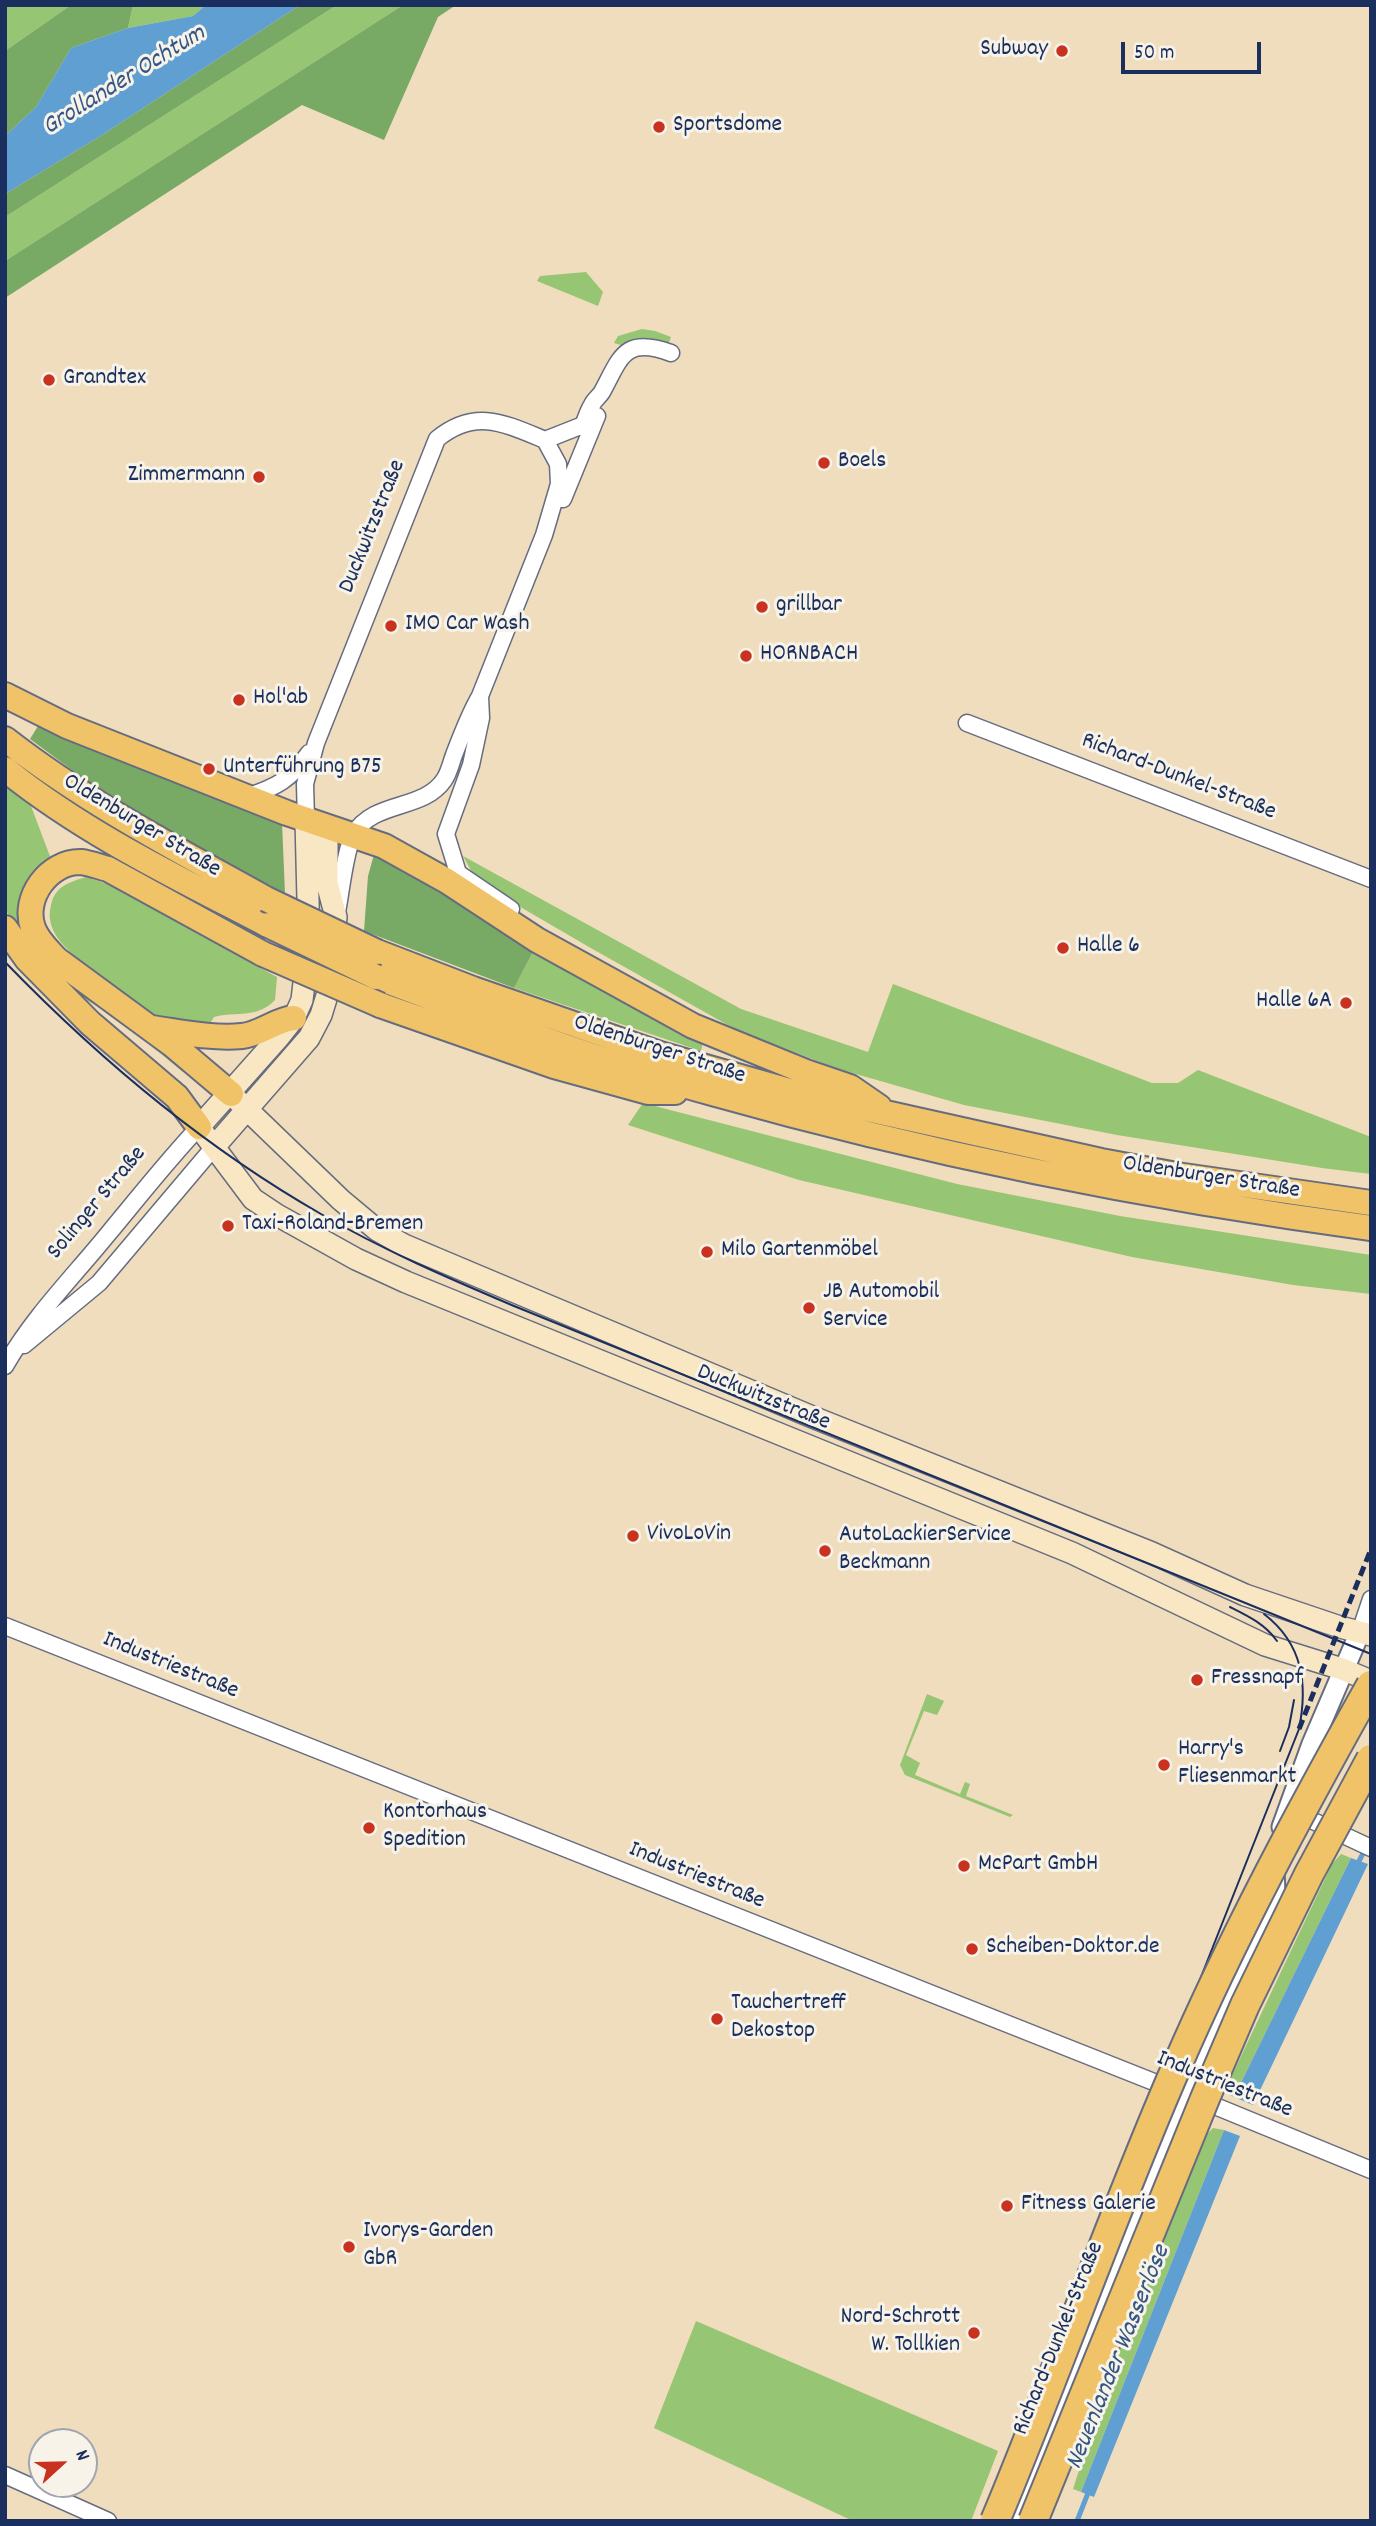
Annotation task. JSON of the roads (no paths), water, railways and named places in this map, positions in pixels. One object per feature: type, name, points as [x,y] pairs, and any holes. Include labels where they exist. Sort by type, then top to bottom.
[{"type":"highway","points":[[5,695],[67,726],[316,824],[384,846],[447,881],[537,940],[693,1026],[850,1087],[891,1116]]},
{"type":"highway","name":"Oldenburger Straße","points":[[5,739],[69,786],[114,814],[266,900],[377,952],[473,989],[660,1054],[800,1094],[891,1116],[1177,1175],[1371,1203]]},
{"type":"highway","name":"Oldenburger Straße","points":[[5,769],[114,842],[268,925],[376,977],[519,1031],[711,1093],[953,1155],[1201,1203],[1371,1228]]},
{"type":"highway","points":[[239,1102],[202,1068],[152,1028],[56,959],[41,943],[33,928],[30,912],[32,897],[42,882],[55,870],[80,862],[108,869],[264,954],[380,1005],[554,1066],[648,1092],[711,1093]]},
{"type":"highway","points":[[5,928],[27,959],[90,1023],[177,1097],[207,1137]]},
{"type":"highway","points":[[152,1028],[196,1034],[243,1036],[264,1030],[281,1019],[294,1018]]},
{"type":"highway","points":[[995,2521],[1102,2249],[1207,1998],[1254,1901],[1371,1683]]},
{"type":"highway","points":[[1033,2521],[1245,2005],[1309,1874],[1371,1759]]},
{"type":"main road","name":"Duckwitzstraße","points":[[239,1102],[309,1038],[321,1015],[329,989],[336,917],[316,824]]},
{"type":"main road","name":"Duckwitzstraße","points":[[239,1102],[294,1018],[302,1000],[309,940],[316,824]]},
{"type":"main road","name":"Duckwitzstraße","points":[[239,1102],[341,1200],[377,1230],[404,1245],[810,1416],[1152,1553],[1245,1595],[1365,1634]]},
{"type":"main road","name":"Solinger Straße","points":[[207,1137],[239,1102]]},
{"type":"main road","name":"Duckwitzstraße","points":[[207,1137],[253,1199],[276,1215],[356,1259],[406,1282],[1061,1548],[1265,1645],[1342,1669],[1371,1683]]},
{"type":"street","points":[[544,536],[557,516],[599,410],[601,394],[622,355],[636,348],[652,347],[671,353]]},
{"type":"street","points":[[353,836],[363,822],[376,813],[423,796],[433,791],[445,779],[469,714],[480,696],[544,536],[559,484],[558,464],[545,440],[583,425],[591,405],[601,394]]},
{"type":"street","name":"Duckwitzstraße","points":[[316,824],[305,784],[316,743],[437,439],[451,428],[474,420],[494,421],[545,440]]},
{"type":"street","points":[[480,696],[481,719],[471,765],[446,834],[458,873],[518,914],[537,940]]},
{"type":"street","name":"Richard-Dunkel-Straße","points":[[967,723],[1371,879]]},
{"type":"street","name":"Duckwitzstraße","points":[[246,797],[284,782],[296,772],[316,743]]},
{"type":"street","name":"Duckwitzstraße","points":[[336,917],[353,836]]},
{"type":"street","name":"Solinger Straße","points":[[10,1360],[32,1324],[172,1156],[207,1137]]},
{"type":"street","name":"Solinger Straße","points":[[10,1360],[99,1283],[207,1137]]},
{"type":"street","points":[[1342,1669],[1365,1634],[1371,1599]]},
{"type":"street","name":"Industriestraße","points":[[5,1626],[1371,2170]]},
{"type":"street","name":"Richard-Dunkel-Straße","points":[[1013,2521],[1217,2020],[1275,1894],[1273,1851],[1311,1744],[1342,1669]]},
{"type":"street","points":[[1288,1809],[1371,1848]]},
{"type":"street","points":[[5,2475],[108,2521]]},
{"type":"water","name":"Grollander Ochtum","points":[[206,5],[300,5],[102,135],[5,194],[5,136],[36,107],[71,48],[128,28],[193,16]]},
{"type":"water","points":[[1351,1858],[1368,1864],[1253,2105],[1234,2097]]},
{"type":"water","points":[[1224,2130],[1240,2136],[1094,2497],[1081,2492]]},
{"type":"waterway","name":"Neuenlander Wasserlöse","points":[[1357,1865],[1371,1838]]},
{"type":"waterway","name":"Neuenlander Wasserlöse","points":[[1077,2521],[1090,2488]]},
{"type":"tram line","points":[[5,962],[115,1067],[194,1130],[278,1188],[368,1240],[514,1306],[1371,1654]]},
{"type":"tram line","points":[[1230,1607],[1262,1625],[1277,1641]]},
{"type":"tram line","points":[[986,2521],[1299,1729],[1303,1696],[1300,1666],[1287,1638],[1264,1614]]},
{"type":"tram line","points":[[1280,1751],[1289,1727],[1294,1700]]},
{"type":"railway","points":[[1299,1729],[1371,1549]]},
{"type":"place","name":"Subway","points":[[1062,51]]},
{"type":"place","name":"Sportsdome","points":[[659,127]]},
{"type":"place","name":"Grandtex","points":[[49,380]]},
{"type":"place","name":"Boels","points":[[824,463]]},
{"type":"place","name":"Zimmermann","points":[[259,477]]},
{"type":"place","name":"grillbar","points":[[762,607]]},
{"type":"place","name":"IMO Car Wash","points":[[391,626]]},
{"type":"place","name":"HORNBACH","points":[[746,656]]},
{"type":"place","name":"Hol'ab","points":[[239,700]]},
{"type":"place","name":"Unterführung B75","points":[[209,769]]},
{"type":"place","name":"Halle 6","points":[[1063,948]]},
{"type":"place","name":"Halle 6A","points":[[1346,1003]]},
{"type":"place","name":"Taxi-Roland-Bremen","points":[[228,1226]]},
{"type":"place","name":"Milo Gartenmöbel","points":[[707,1252]]},
{"type":"place","name":"JB Automobil Service","points":[[809,1308]]},
{"type":"place","name":"VivoLoVin","points":[[633,1536]]},
{"type":"place","name":"AutoLackierService Beckmann","points":[[825,1551]]},
{"type":"place","name":"Fressnapf","points":[[1197,1680]]},
{"type":"place","name":"Harry's Fliesenmarkt","points":[[1164,1765]]},
{"type":"place","name":"Kontorhaus Spedition","points":[[369,1828]]},
{"type":"place","name":"McPart GmbH","points":[[964,1866]]},
{"type":"place","name":"Scheiben-Doktor.de","points":[[972,1949]]},
{"type":"place","name":"Tauchertreff Dekostop","points":[[717,2019]]},
{"type":"place","name":"Fitness Galerie","points":[[1007,2206]]},
{"type":"place","name":"Ivorys-Garden GbR","points":[[349,2247]]},
{"type":"place","name":"Nord-Schrott W. Tollkien","points":[[974,2333]]}]
